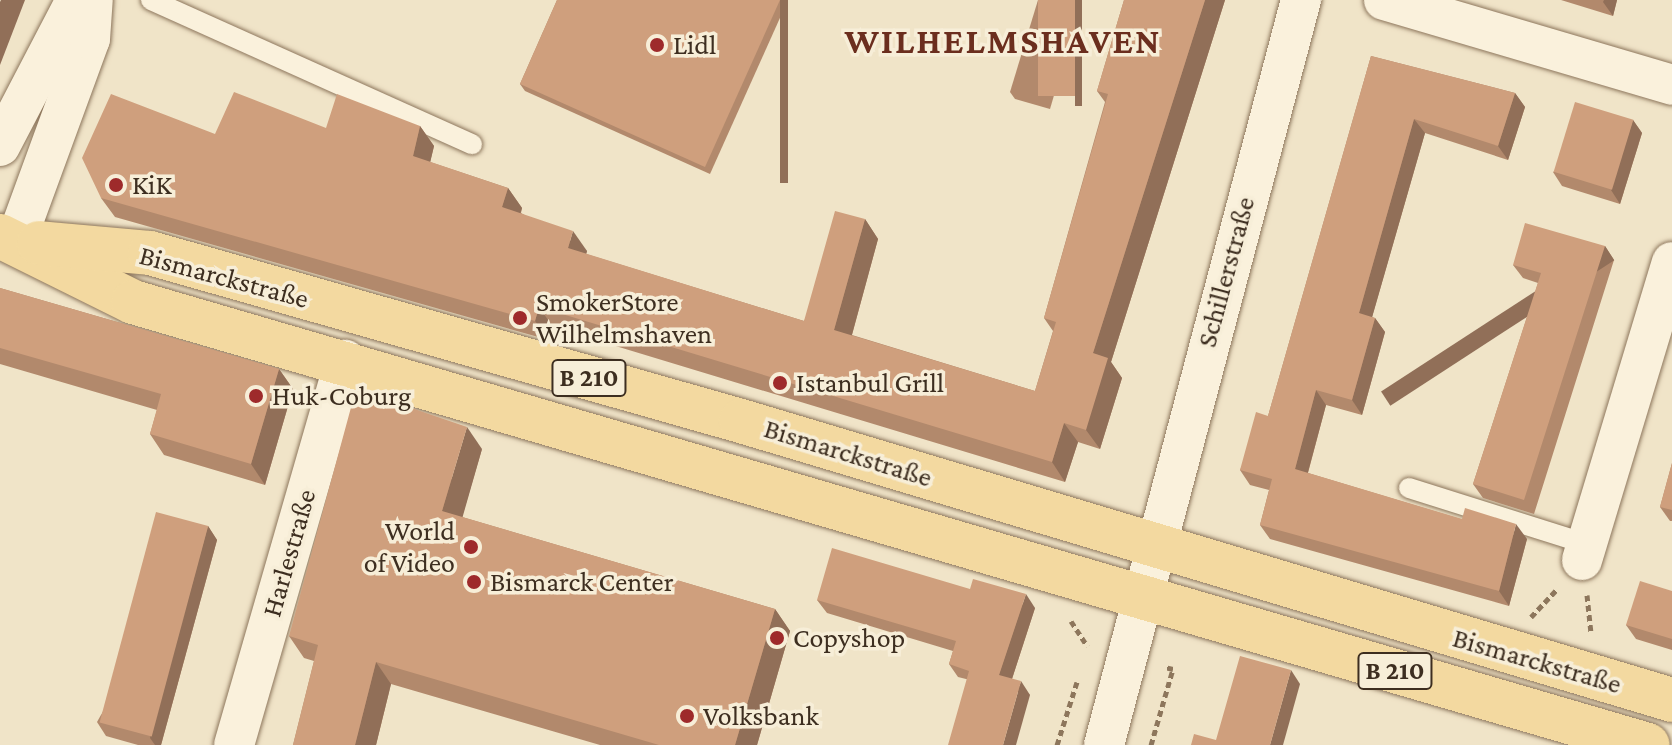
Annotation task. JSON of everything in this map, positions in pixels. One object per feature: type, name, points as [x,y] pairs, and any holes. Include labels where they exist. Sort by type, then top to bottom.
[{"type":"main road","name":"Bismarckstraße","points":[[8,238],[133,302],[345,360],[1648,745]]},
{"type":"main road","name":"Bismarckstraße","points":[[8,238],[150,253],[1155,545],[1672,700]]},
{"type":"street","points":[[0,146],[76,0]]},
{"type":"street","points":[[8,238],[90,39],[93,0]]},
{"type":"street","name":"Schillerstraße","points":[[1104,745],[1301,0]]},
{"type":"street","points":[[1384,0],[1672,85]]},
{"type":"street","points":[[1585,552],[1672,262]]},
{"type":"street","name":"Harlestraße","points":[[234,745],[345,360]]},
{"type":"lane","points":[[151,0],[472,144]]},
{"type":"lane","points":[[1409,488],[1585,552]]},
{"type":"path","points":[[1502,651],[1585,552]]},
{"type":"path","points":[[1585,552],[1597,679]]},
{"type":"path","points":[[1065,612],[1087,646]]},
{"type":"building","name":"Lidl","points":[[557,0],[780,0],[705,167],[520,84]]},
{"type":"building","points":[[1038,0],[1075,0],[1075,96],[1038,96]]},
{"type":"building","points":[[1124,0],[1205,0],[1093,353],[1108,358],[1086,430],[1064,423],[1052,462],[539,307],[535,321],[101,198],[82,158],[111,94],[215,134],[234,92],[326,128],[337,94],[420,126],[413,156],[508,188],[502,207],[573,231],[568,248],[804,321],[835,211],[865,219],[834,330],[1035,391],[1056,322],[1044,318],[1108,94],[1097,91]]},
{"type":"building","points":[[1371,56],[1515,93],[1498,146],[1414,119],[1359,313],[1375,318],[1352,400],[1316,390],[1295,469],[1462,519],[1465,508],[1516,524],[1499,591],[1260,525],[1272,479],[1240,470],[1256,412],[1268,416]]},
{"type":"building","points":[[1575,102],[1633,120],[1612,190],[1554,172]]},
{"type":"building","points":[[1525,223],[1605,246],[1524,500],[1473,484],[1541,273],[1513,265]]},
{"type":"building","points":[[0,288],[279,369],[251,464],[150,434],[161,394],[0,348]]},
{"type":"building","name":"Bismarck Center","points":[[356,389],[467,427],[442,511],[775,609],[735,745],[659,745],[376,662],[355,745],[293,745],[318,645],[289,636]]},
{"type":"building","points":[[1672,463],[1672,510],[1660,507]]},
{"type":"building","points":[[156,512],[208,526],[152,737],[100,723]]},
{"type":"building","points":[[832,548],[970,589],[973,579],[1026,594],[999,675],[1021,681],[1003,745],[948,745],[969,671],[949,664],[956,641],[817,600]]},
{"type":"building","points":[[1640,581],[1672,591],[1672,639],[1626,625]]},
{"type":"building","points":[[1240,656],[1291,670],[1270,745],[1191,745],[1194,734],[1216,740]]},
{"type":"place","name":"Lidl","points":[[657,45]]},
{"type":"place","name":"KiK","points":[[116,185]]},
{"type":"place","name":"SmokerStore Wilhelmshaven","points":[[520,318]]},
{"type":"place","name":"Istanbul Grill","points":[[780,383]]},
{"type":"place","name":"Huk-Coburg","points":[[256,396]]},
{"type":"place","name":"World of Video","points":[[471,547]]},
{"type":"place","name":"Bismarck Center","points":[[474,582]]},
{"type":"place","name":"Copyshop","points":[[777,638]]},
{"type":"place","name":"Volksbank","points":[[687,716]]},
{"type":"district","name":"WILHELMSHAVEN","points":[[1003,42]]}]
